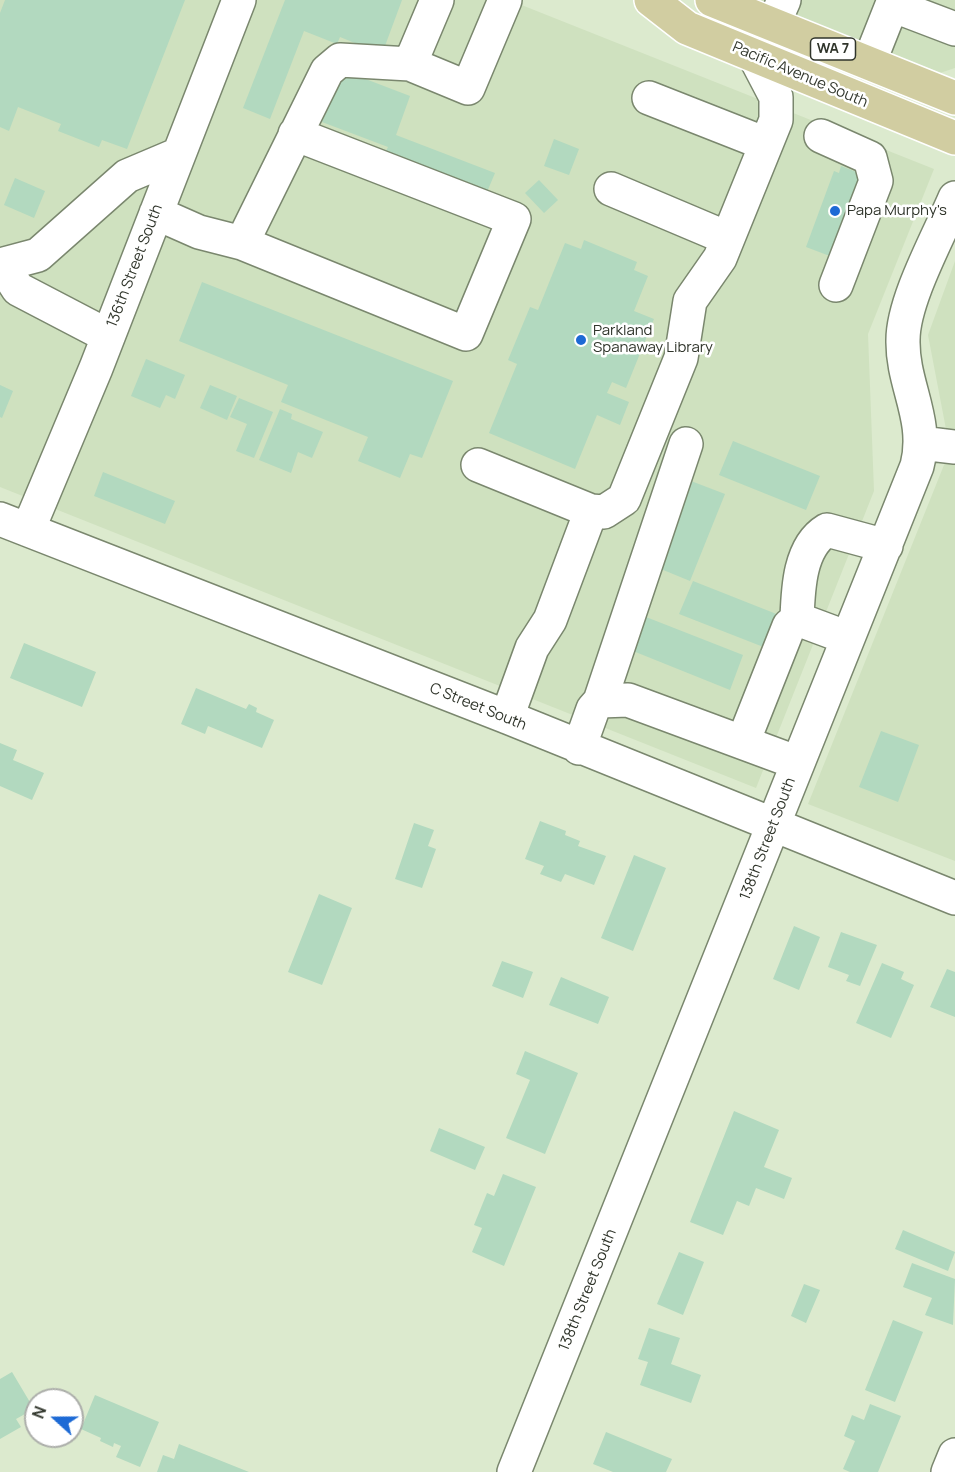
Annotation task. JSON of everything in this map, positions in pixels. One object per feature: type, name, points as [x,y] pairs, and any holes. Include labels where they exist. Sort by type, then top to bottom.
[{"type":"main road","name":"Pacific Avenue South","points":[[651,0],[687,28],[955,138]]},
{"type":"main road","name":"WA 7","points":[[711,0],[778,13],[868,63],[955,98]]},
{"type":"street","name":"136th Street South","points":[[14,524],[108,336],[239,0]]},
{"type":"street","points":[[410,64],[437,0]]},
{"type":"street","points":[[242,243],[327,71],[340,60],[410,64],[468,88],[505,0]]},
{"type":"street","points":[[868,63],[893,3],[955,29]]},
{"type":"street","points":[[478,465],[591,511],[604,512],[624,499],[681,358],[690,301],[720,258],[776,120],[776,97],[754,55]]},
{"type":"street","points":[[649,98],[766,144]]},
{"type":"street","points":[[156,213],[199,232],[242,243],[466,334],[514,219],[295,134]]},
{"type":"street","points":[[821,136],[870,158],[876,181],[836,285]]},
{"type":"street","points":[[108,336],[18,289],[2,266],[38,255],[127,176],[179,154]]},
{"type":"street","points":[[611,189],[727,238]]},
{"type":"street","name":"138th Street South","points":[[514,1472],[917,466],[921,443],[920,423],[904,358],[903,331],[916,290],[955,198]]},
{"type":"street","points":[[921,443],[955,447]]},
{"type":"street","points":[[579,748],[593,709],[600,701],[686,444]]},
{"type":"street","points":[[507,717],[532,648],[550,620],[591,511]]},
{"type":"street","name":"C Street South","points":[[14,524],[507,717],[955,898]]},
{"type":"street","points":[[743,742],[789,626],[797,619],[800,579],[805,561],[819,535],[827,530],[836,530],[886,546]]},
{"type":"street","points":[[797,619],[848,638]]},
{"type":"street","points":[[600,701],[628,700],[798,763]]},
{"type":"street","points":[[948,1472],[955,1455]]},
{"type":"shaded area","points":[[0,0],[509,0],[934,169],[868,334],[874,491],[756,788],[0,487]]},
{"type":"shaded area","points":[[751,0],[955,0],[955,68],[937,74]]},
{"type":"shaded area","points":[[955,261],[955,861],[808,804],[950,450],[928,335]]},
{"type":"building","points":[[5,0],[185,0],[127,149],[102,140],[99,147],[58,131],[61,124],[18,107],[9,131],[0,127],[0,13]]},
{"type":"building","points":[[285,0],[402,0],[382,54],[340,37],[337,44],[304,31],[270,119],[243,108]]},
{"type":"building","points":[[342,70],[410,96],[396,135],[495,173],[487,192],[385,153],[388,147],[322,122]]},
{"type":"building","points":[[554,139],[579,149],[569,175],[544,166]]},
{"type":"building","points":[[841,166],[859,173],[857,179],[863,182],[835,258],[806,247],[834,171],[839,173]]},
{"type":"building","points":[[15,178],[45,191],[34,218],[4,205]]},
{"type":"building","points":[[539,180],[558,200],[544,213],[525,193]]},
{"type":"building","name":"Parkland Spanaway Library","points":[[584,240],[637,262],[634,270],[648,276],[634,311],[654,319],[626,388],[612,382],[607,393],[629,402],[620,425],[597,415],[575,469],[489,433],[517,364],[508,360],[530,307],[538,310],[565,243],[581,249]]},
{"type":"building","points":[[202,282],[453,381],[422,458],[410,454],[400,478],[358,461],[368,437],[281,402],[288,385],[179,341]]},
{"type":"building","points":[[146,359],[185,375],[175,399],[166,395],[160,408],[131,396]]},
{"type":"building","points":[[0,385],[13,391],[2,418],[0,417]]},
{"type":"building","points":[[210,385],[237,396],[227,420],[200,408]]},
{"type":"building","points":[[239,398],[273,412],[254,458],[236,451],[247,424],[230,417]]},
{"type":"building","points":[[280,409],[292,414],[291,419],[323,432],[312,458],[298,452],[291,473],[259,460]]},
{"type":"building","points":[[733,441],[820,476],[806,510],[719,475]]},
{"type":"building","points":[[103,472],[175,501],[165,524],[94,496]]},
{"type":"building","points":[[691,481],[725,494],[690,581],[656,567]]},
{"type":"building","points":[[693,581],[779,615],[766,648],[679,614]]},
{"type":"building","points":[[646,617],[743,655],[730,690],[633,651]]},
{"type":"building","points":[[24,643],[96,672],[82,707],[10,678]]},
{"type":"building","points":[[196,688],[246,709],[249,704],[257,708],[256,712],[274,720],[262,748],[208,726],[205,734],[181,724]]},
{"type":"building","points":[[881,731],[919,745],[898,802],[859,787]]},
{"type":"building","points":[[0,743],[17,750],[13,760],[44,773],[32,800],[0,786]]},
{"type":"building","points":[[540,821],[566,831],[565,835],[580,841],[578,846],[606,856],[594,885],[565,874],[561,882],[540,874],[544,866],[525,859]]},
{"type":"building","points":[[414,823],[434,830],[428,846],[436,849],[422,888],[395,879]]},
{"type":"building","points":[[634,855],[666,868],[633,951],[601,938]]},
{"type":"building","points":[[319,894],[352,908],[322,985],[288,972]]},
{"type":"building","points":[[794,926],[820,937],[799,990],[773,979]]},
{"type":"building","points":[[841,932],[877,945],[860,986],[846,981],[849,975],[828,967]]},
{"type":"building","points":[[502,961],[533,972],[523,998],[492,986]]},
{"type":"building","points":[[882,963],[904,972],[901,979],[914,985],[891,1038],[856,1023]]},
{"type":"building","points":[[947,969],[955,972],[955,1017],[930,1007]]},
{"type":"building","points":[[561,977],[609,997],[598,1024],[549,1005]]},
{"type":"building","points":[[525,1051],[578,1073],[545,1154],[506,1138],[530,1080],[516,1074]]},
{"type":"building","points":[[734,1111],[779,1130],[764,1167],[792,1178],[784,1199],[756,1188],[749,1206],[737,1201],[723,1235],[690,1222]]},
{"type":"building","points":[[439,1128],[485,1147],[475,1170],[430,1151]]},
{"type":"building","points":[[503,1174],[536,1187],[504,1266],[472,1252],[482,1228],[474,1225],[487,1193],[494,1196]]},
{"type":"building","points":[[903,1230],[955,1252],[948,1271],[895,1249]]},
{"type":"building","points":[[679,1252],[704,1262],[683,1315],[657,1304]]},
{"type":"building","points":[[912,1263],[955,1279],[953,1325],[925,1315],[932,1298],[903,1287]]},
{"type":"building","points":[[804,1284],[820,1290],[806,1323],[791,1316]]},
{"type":"building","points":[[893,1320],[923,1332],[895,1402],[865,1390]]},
{"type":"building","points":[[649,1328],[680,1338],[671,1364],[701,1375],[691,1403],[640,1385],[648,1362],[638,1359]]},
{"type":"building","points":[[12,1372],[24,1392],[24,1415],[16,1419],[21,1427],[0,1439],[0,1379]]},
{"type":"building","points":[[95,1395],[159,1422],[140,1467],[116,1457],[121,1446],[114,1443],[113,1447],[100,1441],[101,1438],[84,1430],[84,1422]]},
{"type":"building","points":[[870,1404],[901,1416],[878,1472],[850,1472],[843,1469],[855,1441],[844,1436],[852,1415],[864,1420]]},
{"type":"building","points":[[606,1432],[672,1459],[666,1472],[613,1472],[593,1464]]},
{"type":"building","points":[[179,1444],[249,1472],[157,1472],[163,1455],[174,1459]]},
{"type":"place","name":"Papa Murphy's","points":[[835,211]]},
{"type":"place","name":"Parkland Spanaway Library","points":[[581,340]]}]
